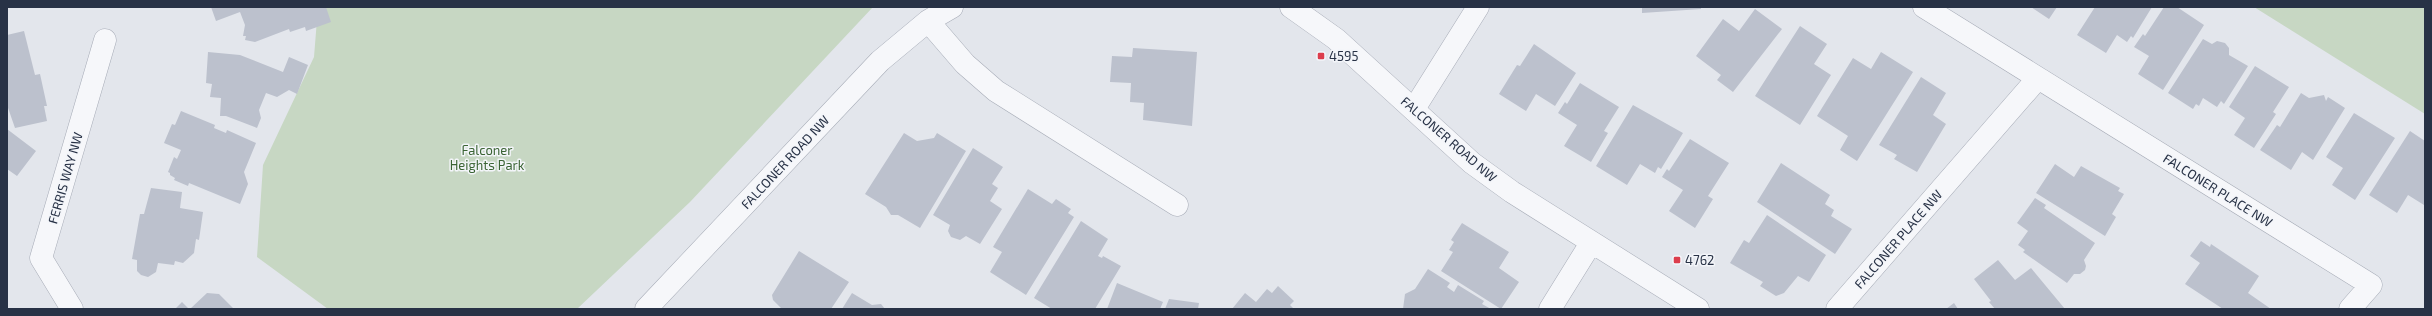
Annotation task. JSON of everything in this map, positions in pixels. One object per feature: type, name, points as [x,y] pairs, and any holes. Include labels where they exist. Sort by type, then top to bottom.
[{"type":"street","name":"FALCONER ROAD NW","points":[[648,309],[880,61],[928,21],[952,7]]},
{"type":"street","name":"FALCONER ROAD NW","points":[[1291,7],[1336,39],[1472,163],[1512,192],[1698,309]]},
{"type":"street","points":[[1414,109],[1478,7]]},
{"type":"street","name":"FALCONER PLACE NW","points":[[1924,7],[2371,285],[2350,309]]},
{"type":"street","points":[[928,21],[965,64],[996,91],[1177,206]]},
{"type":"street","name":"FERRIS WAY NW","points":[[72,309],[41,258],[105,40]]},
{"type":"street","name":"FALCONER PLACE NW","points":[[1837,309],[2038,78]]},
{"type":"street","points":[[1550,309],[1591,243]]},
{"type":"green space","name":"Falconer Heights Park","points":[[318,7],[873,7],[690,202],[577,309],[328,309],[257,257],[263,165],[314,57]]},
{"type":"green space","points":[[2254,7],[2425,7],[2425,114]]},
{"type":"building","points":[[211,7],[326,7],[331,22],[306,31],[305,27],[290,32],[289,29],[255,42],[245,40],[246,36],[243,36],[245,25],[240,12],[216,21]]},
{"type":"building","points":[[1642,7],[1701,7],[1701,9],[1642,13]]},
{"type":"building","points":[[2031,7],[2057,7],[2049,19]]},
{"type":"building","points":[[2095,7],[2152,7],[2133,38],[2131,36],[2127,42],[2117,35],[2106,53],[2077,35]]},
{"type":"building","points":[[2164,7],[2177,7],[2204,25],[2163,90],[2138,74],[2149,56],[2134,47],[2143,34],[2145,36]]},
{"type":"building","points":[[1755,9],[1782,29],[1733,92],[1717,80],[1721,75],[1696,56],[1723,19],[1739,31]]},
{"type":"building","points":[[1800,26],[1827,44],[1814,64],[1831,75],[1800,125],[1755,96]]},
{"type":"building","points":[[24,31],[35,75],[40,74],[47,106],[44,106],[47,121],[15,128],[7,105],[7,35]]},
{"type":"building","points":[[2203,39],[2212,44],[2217,41],[2225,43],[2229,48],[2229,55],[2248,66],[2224,104],[2221,101],[2217,107],[2203,98],[2199,106],[2196,104],[2193,109],[2168,93]]},
{"type":"building","points":[[1534,44],[1576,73],[1555,106],[1536,94],[1526,111],[1499,94],[1517,65],[1520,66]]},
{"type":"building","points":[[1133,48],[1197,52],[1192,126],[1143,120],[1144,103],[1130,102],[1131,83],[1110,82],[1112,56],[1132,57]]},
{"type":"building","points":[[208,52],[240,55],[283,72],[289,57],[308,65],[297,94],[289,90],[277,97],[266,93],[259,110],[261,118],[257,128],[226,116],[220,116],[221,98],[210,97],[212,84],[206,83]]},
{"type":"building","points":[[1881,52],[1913,72],[1857,161],[1840,150],[1848,136],[1817,116],[1853,58],[1871,69]]},
{"type":"building","points":[[2255,66],[2289,87],[2273,112],[2276,114],[2254,148],[2234,135],[2245,118],[2229,107]]},
{"type":"building","points":[[1921,77],[1946,93],[1933,115],[1946,124],[1917,172],[1894,159],[1897,155],[1879,145]]},
{"type":"building","points":[[1580,83],[1619,107],[1604,131],[1608,133],[1591,162],[1564,146],[1577,125],[1558,113],[1565,102],[1567,104]]},
{"type":"building","points":[[2301,93],[2309,98],[2324,95],[2326,101],[2328,97],[2345,108],[2313,160],[2302,152],[2291,170],[2260,150],[2277,125],[2280,127]]},
{"type":"building","points":[[1633,105],[1683,133],[1661,169],[1658,167],[1655,173],[1640,164],[1627,185],[1596,166]]},
{"type":"building","points":[[181,111],[215,125],[214,128],[226,133],[227,130],[256,143],[244,172],[248,184],[240,204],[189,183],[188,186],[174,180],[175,178],[168,172],[174,157],[177,159],[181,150],[164,143],[172,124],[175,125]]},
{"type":"building","points":[[2354,113],[2395,138],[2355,200],[2332,185],[2343,168],[2326,157]]},
{"type":"building","points":[[7,129],[36,151],[17,176],[7,169]]},
{"type":"building","points":[[2410,131],[2425,141],[2425,203],[2424,205],[2408,195],[2397,213],[2369,195]]},
{"type":"building","points":[[904,133],[917,141],[934,138],[937,133],[966,151],[920,228],[898,215],[891,215],[886,207],[865,194]]},
{"type":"building","points":[[1690,139],[1729,163],[1708,196],[1713,199],[1695,228],[1669,211],[1683,190],[1662,177],[1667,169],[1669,171]]},
{"type":"building","points":[[973,148],[1003,167],[992,184],[998,188],[990,201],[1002,209],[980,244],[966,236],[960,240],[951,237],[948,231],[950,225],[933,215]]},
{"type":"building","points":[[1781,163],[1830,195],[1825,204],[1834,210],[1831,216],[1852,229],[1835,254],[1757,202]]},
{"type":"building","points":[[2055,164],[2074,177],[2081,166],[2120,188],[2118,191],[2124,194],[2112,214],[2116,217],[2105,236],[2036,193]]},
{"type":"building","points":[[151,188],[182,192],[180,208],[203,212],[199,240],[196,239],[194,253],[183,263],[175,261],[174,265],[158,263],[156,272],[148,277],[141,275],[137,271],[137,260],[132,259],[140,214],[144,214]]},
{"type":"building","points":[[1028,189],[1052,204],[1056,199],[1071,209],[1068,213],[1074,217],[1026,295],[990,272],[1002,252],[993,247]]},
{"type":"building","points":[[2035,198],[2046,205],[2044,208],[2095,243],[2084,260],[2086,266],[2085,270],[2080,274],[2074,274],[2067,283],[2023,252],[2025,250],[2018,245],[2028,231],[2017,223]]},
{"type":"building","points":[[1767,215],[1826,255],[1809,282],[1798,276],[1784,293],[1776,296],[1760,286],[1763,282],[1730,263],[1744,240],[1749,243]]},
{"type":"building","points":[[1081,221],[1108,239],[1098,256],[1102,258],[1103,256],[1121,266],[1095,309],[1052,309],[1034,298]]},
{"type":"building","points":[[1462,223],[1509,252],[1499,268],[1519,282],[1501,309],[1441,271],[1453,252],[1449,250],[1454,242],[1451,240]]},
{"type":"building","points":[[2201,241],[2210,247],[2211,244],[2259,276],[2248,293],[2271,309],[2223,309],[2185,284],[2200,263],[2190,256]]},
{"type":"building","points":[[799,251],[849,282],[831,309],[782,309],[773,300],[772,295]]},
{"type":"building","points":[[1998,260],[2015,280],[2031,268],[2065,309],[1995,309],[1989,302],[1991,301],[1974,279]]},
{"type":"building","points":[[1428,269],[1450,283],[1447,287],[1454,292],[1458,285],[1484,301],[1482,304],[1491,309],[1403,309],[1405,294],[1415,289]]},
{"type":"building","points":[[1117,283],[1163,302],[1160,309],[1107,309]]},
{"type":"building","points":[[1278,286],[1294,301],[1290,305],[1294,309],[1232,309],[1245,293],[1256,302],[1267,289],[1272,293]]},
{"type":"building","points":[[207,293],[219,294],[234,309],[190,309]]},
{"type":"building","points":[[852,293],[872,305],[881,304],[885,309],[842,309]]},
{"type":"building","points":[[1169,299],[1199,303],[1198,309],[1165,309]]},
{"type":"building","points":[[182,302],[189,309],[175,309]]},
{"type":"building","points":[[1954,303],[1958,309],[1946,309]]},
{"type":"place","name":"4595","points":[[1321,56]]},
{"type":"place","name":"4762","points":[[1677,260]]}]
